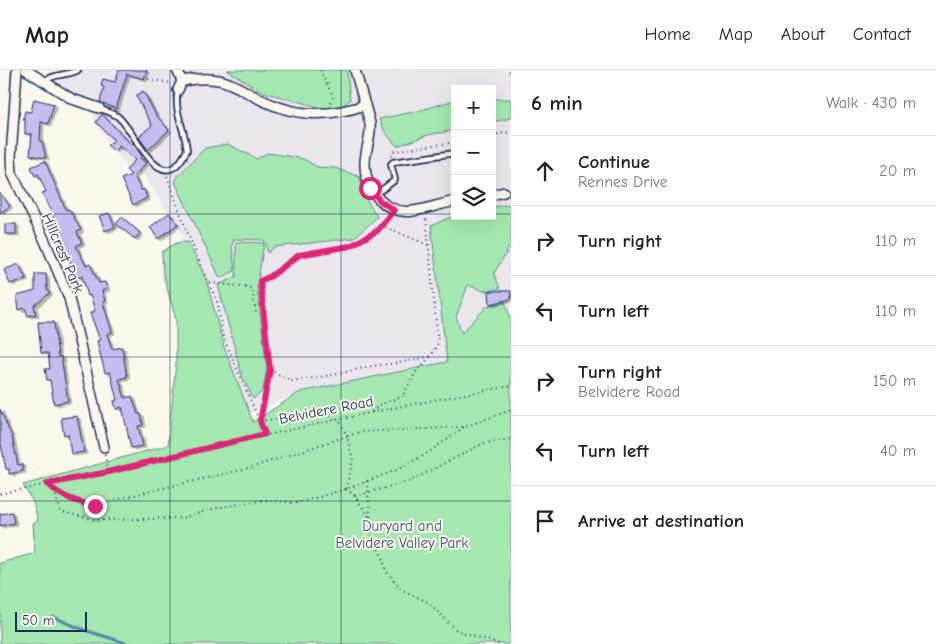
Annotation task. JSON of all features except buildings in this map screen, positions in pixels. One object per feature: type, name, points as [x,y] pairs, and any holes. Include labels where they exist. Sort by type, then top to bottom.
[{"type":"street","name":"Hillcrest Park","points":[[16,70],[11,157],[12,173],[45,241],[68,298],[104,447]]},
{"type":"street","points":[[26,70],[72,99],[99,108]]},
{"type":"street","points":[[177,70],[180,85],[217,78],[230,82],[282,108],[327,114],[347,112],[365,106]]},
{"type":"street","points":[[355,70],[371,132],[366,155],[366,171],[374,194],[387,207],[394,210],[413,211],[451,202]]},
{"type":"street","points":[[496,194],[504,192]]},
{"type":"lane","points":[[44,82],[50,77],[70,75],[78,70]]},
{"type":"lane","points":[[99,108],[118,117],[155,166],[165,170],[179,162],[187,150],[184,132],[176,112],[180,85]]},
{"type":"lane","points":[[374,194],[395,180],[391,164],[393,162],[451,153]]},
{"type":"path","points":[[320,70],[334,97],[327,108],[327,114]]},
{"type":"path","points":[[148,79],[180,85]]},
{"type":"path","points":[[496,135],[511,132]]},
{"type":"path","points":[[393,162],[392,152],[394,151],[451,143]]},
{"type":"path","points":[[165,170],[189,237],[218,304],[222,334],[265,434]]},
{"type":"path","points":[[372,412],[379,405],[403,395],[416,372],[431,356],[438,343],[425,207]]},
{"type":"path","points":[[260,421],[270,370],[260,281],[271,276],[299,255],[350,246],[383,226],[394,210]]},
{"type":"path","points":[[383,226],[428,245]]},
{"type":"path","points":[[210,283],[249,287],[252,290],[256,313]]},
{"type":"path","points":[[270,370],[292,381],[333,376],[372,366],[399,363],[431,356]]},
{"type":"path","name":"Belvidere Road","points":[[0,494],[108,472],[265,434],[511,386]]},
{"type":"path","points":[[54,491],[61,512],[107,520],[182,518],[216,508],[264,500],[297,503],[346,489],[397,470],[464,427],[511,410]]},
{"type":"path","points":[[260,421],[291,419],[319,414],[328,414],[335,420]]},
{"type":"path","points":[[339,419],[347,436],[353,460],[346,489]]},
{"type":"path","points":[[47,484],[54,491],[75,501],[95,506],[250,468],[360,432],[464,427]]},
{"type":"path","points":[[355,496],[410,481],[484,443],[511,439]]},
{"type":"path","points":[[104,447],[108,472]]},
{"type":"path","points":[[367,481],[372,537],[383,558],[386,571],[402,590],[428,602],[456,630],[499,644]]},
{"type":"path","points":[[346,489],[355,496],[372,522]]},
{"type":"shaded area","points":[[82,70],[511,70],[511,358],[439,365],[300,392],[206,433],[180,361],[175,316],[161,273],[161,253],[184,237],[143,174],[133,177],[95,123],[93,101],[67,92],[54,84],[59,79]]},
{"type":"green space","points":[[227,70],[347,70],[350,100],[334,111],[263,92]]},
{"type":"green space","points":[[496,99],[511,99],[511,118],[496,121]]},
{"type":"green space","points":[[451,101],[451,131],[428,135],[397,146],[385,132],[379,119],[418,111]]},
{"type":"green space","points":[[228,144],[257,159],[267,153],[293,157],[304,159],[317,167],[335,168],[360,177],[364,195],[377,217],[354,238],[275,247],[268,253],[264,240],[234,239],[232,246],[235,271],[220,278],[175,182],[178,176],[205,148]]},
{"type":"green space","name":"Duryard and Belvidere Valley Park","points":[[511,204],[511,245],[494,273],[500,289],[484,291],[468,285],[456,317],[462,333],[487,306],[505,302],[511,319],[511,644],[0,644],[0,563],[35,553],[33,524],[38,521],[33,502],[23,485],[168,445],[176,362],[176,320],[163,273],[162,252],[176,243],[188,242],[206,279],[224,347],[253,422],[300,392],[447,362],[431,226],[451,217],[451,220],[496,220],[496,206]]},
{"type":"green space","points":[[236,242],[264,243],[257,287],[267,368],[263,391],[253,399],[242,376],[218,285],[236,277]]},
{"type":"waterway","points":[[53,617],[84,630],[129,644]]},
{"type":"route","points":[[95,506],[75,501],[54,491],[47,484],[108,472],[265,434],[260,421],[270,370],[260,281],[271,276],[299,255],[350,246],[383,226],[394,210],[380,201],[370,188]]}]
